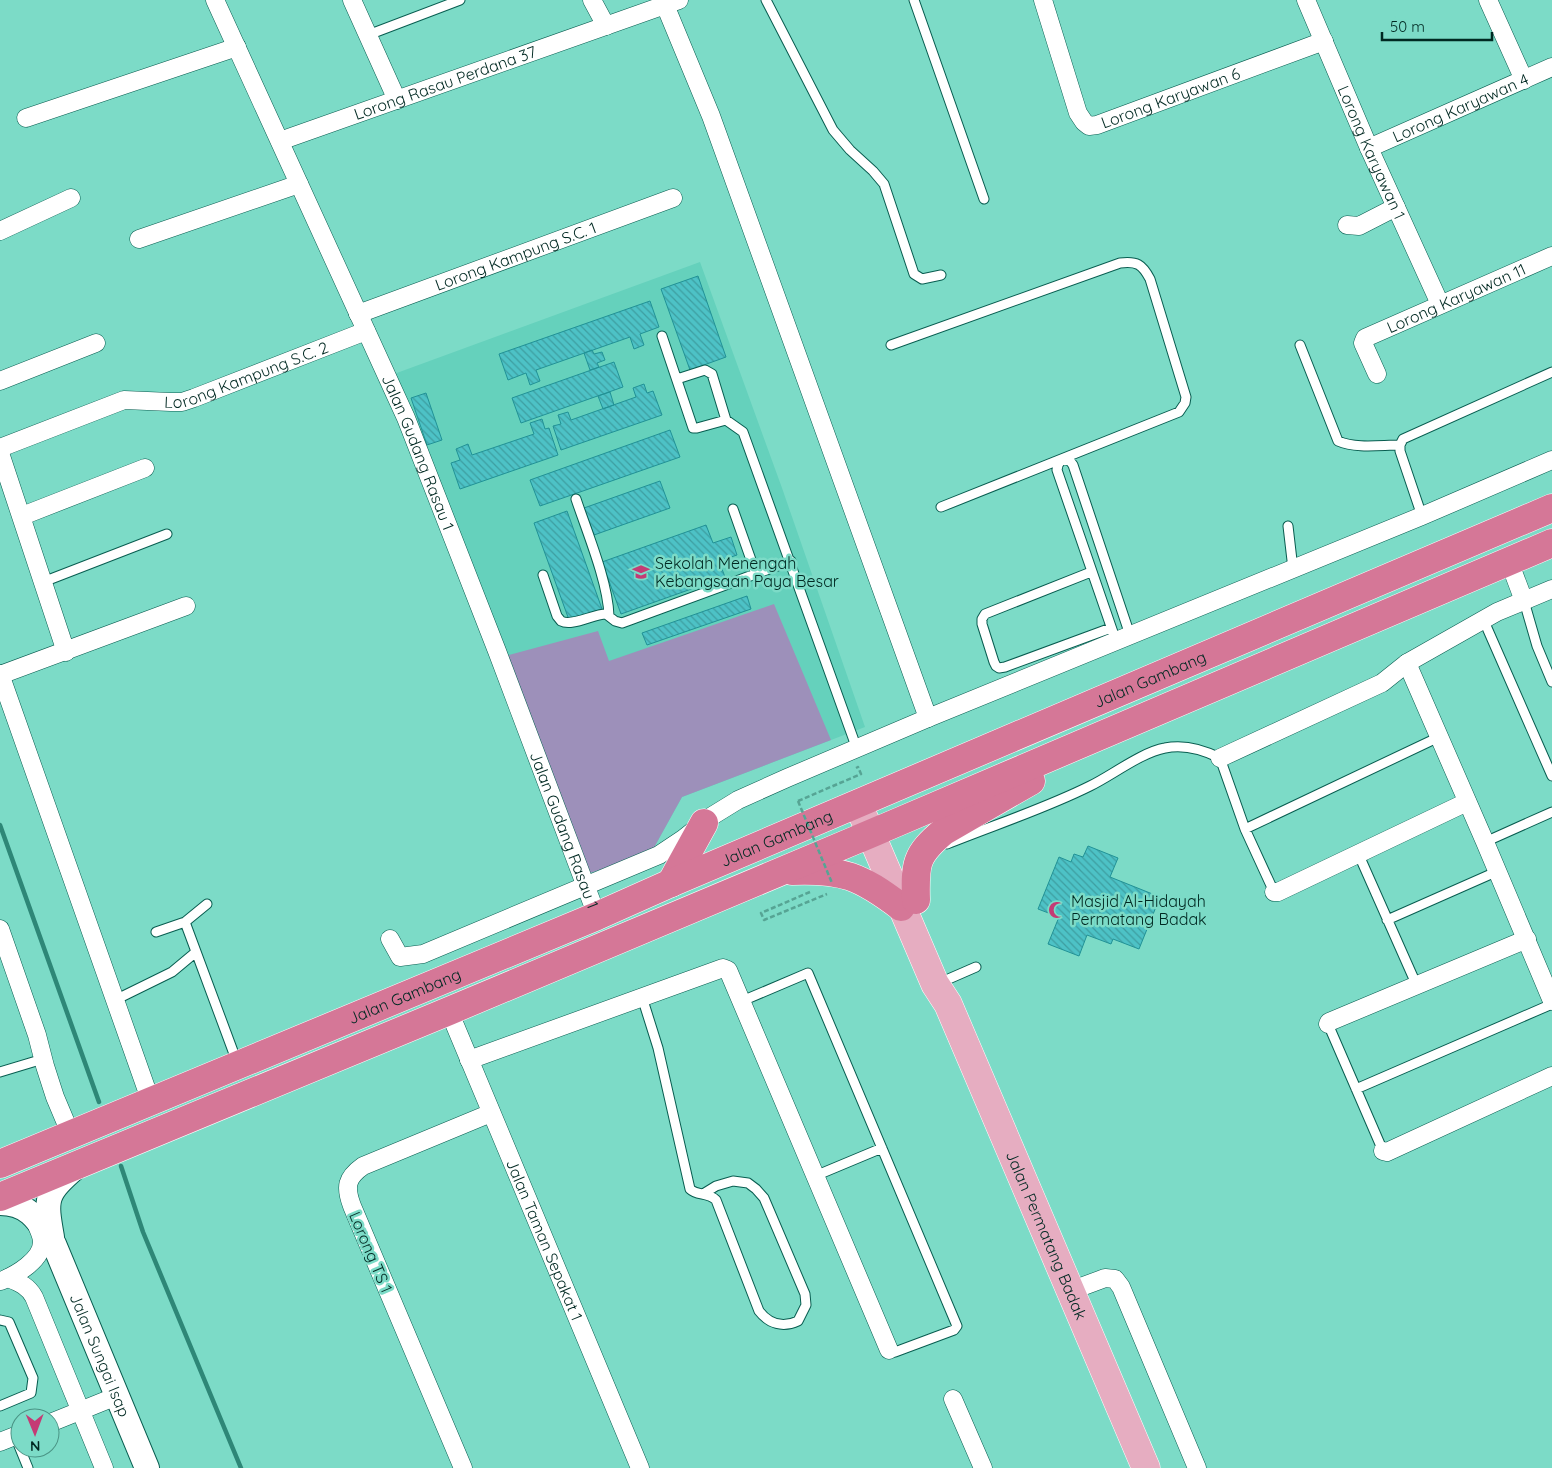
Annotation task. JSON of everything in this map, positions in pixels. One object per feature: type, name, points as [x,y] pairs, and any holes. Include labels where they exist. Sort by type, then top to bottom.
[{"type":"highway","name":"Jalan Gambang","points":[[0,1164],[597,916],[1552,508]]},
{"type":"highway","name":"Jalan Gambang","points":[[0,1197],[879,830],[1552,542]]},
{"type":"highway","points":[[781,871],[809,870],[846,874],[909,903],[921,854],[944,831],[1141,719]]},
{"type":"highway","points":[[671,883],[704,823]]},
{"type":"main road","name":"Jalan Permatang Badak","points":[[866,800],[943,990],[1146,1468]]},
{"type":"street","name":"Jalan Gudang Rasau 1","points":[[216,0],[389,380],[428,473],[597,916]]},
{"type":"street","points":[[352,0],[397,100]]},
{"type":"street","points":[[592,0],[608,26]]},
{"type":"street","name":"Lorong Karyawan 6","points":[[1043,0],[1078,113],[1089,126],[1324,41]]},
{"type":"street","name":"Lorong Karyawan 1","points":[[1306,0],[1369,148],[1440,304]]},
{"type":"street","points":[[1488,0],[1524,80]]},
{"type":"street","points":[[672,3],[928,718]]},
{"type":"street","name":"Lorong Rasau Perdana 37","points":[[280,141],[672,3]]},
{"type":"street","points":[[26,118],[237,47]]},
{"type":"street","name":"Lorong Karyawan 4","points":[[1369,148],[1552,68]]},
{"type":"street","points":[[139,239],[299,184]]},
{"type":"street","points":[[0,231],[71,198]]},
{"type":"street","name":"Lorong Kampung S.C. 1","points":[[358,314],[674,198]]},
{"type":"street","points":[[1348,225],[1358,226],[1396,207]]},
{"type":"street","name":"Lorong Karyawan 11","points":[[1377,374],[1363,343],[1365,338],[1552,256]]},
{"type":"street","name":"Lorong Kampung S.C. 2","points":[[0,448],[124,400],[182,402],[366,331]]},
{"type":"street","points":[[0,381],[96,343]]},
{"type":"street","points":[[0,453],[66,652]]},
{"type":"street","points":[[390,939],[400,957],[423,954],[659,854],[738,800],[1119,635],[1292,569],[1552,460]]},
{"type":"street","points":[[22,516],[146,468]]},
{"type":"street","points":[[1509,561],[1524,601]]},
{"type":"street","points":[[1220,758],[1382,683],[1407,663],[1497,612],[1552,589]]},
{"type":"street","points":[[151,1102],[0,674],[66,652],[186,606]]},
{"type":"street","points":[[1407,663],[1498,871],[1552,1002]]},
{"type":"street","points":[[1274,892],[1278,892],[1467,802]]},
{"type":"street","points":[[0,929],[37,1035],[55,1097],[71,1135]]},
{"type":"street","points":[[1328,1024],[1527,939]]},
{"type":"street","points":[[469,1060],[723,968],[728,970],[889,1350]]},
{"type":"street","name":"Jalan Taman Sepakat 1","points":[[449,1011],[640,1468]]},
{"type":"street","points":[[1383,1151],[1386,1152],[1552,1076]]},
{"type":"street","name":"Lorong TS 1","points":[[463,1468],[352,1206],[348,1188],[349,1179],[363,1166],[491,1113]]},
{"type":"street","points":[[54,1244],[47,1207],[49,1197],[53,1188],[60,1180],[80,1164]]},
{"type":"street","points":[[0,1203],[14,1204],[25,1208],[32,1214],[54,1244]]},
{"type":"street","points":[[4,1280],[35,1259],[40,1251],[42,1243],[40,1233],[32,1214]]},
{"type":"street","name":"Jalan Sungai Isap","points":[[54,1244],[147,1468]]},
{"type":"street","points":[[1070,1291],[1105,1278],[1115,1279],[1120,1286],[1197,1468]]},
{"type":"street","points":[[4,1280],[23,1284],[34,1297],[104,1468]]},
{"type":"street","points":[[60,1419],[117,1396]]},
{"type":"street","points":[[953,1398],[983,1468]]},
{"type":"lane","points":[[368,35],[460,0]]},
{"type":"lane","points":[[766,0],[834,130],[850,150],[884,184],[914,274],[922,279],[941,274]]},
{"type":"lane","points":[[914,0],[984,199]]},
{"type":"lane","points":[[891,345],[1120,263],[1132,262],[1140,265],[1146,270],[1150,279],[1186,397],[1186,403],[1179,412],[941,507]]},
{"type":"lane","points":[[662,336],[693,428],[726,420]]},
{"type":"lane","points":[[1300,345],[1338,442],[1361,446],[1400,445]]},
{"type":"lane","points":[[677,379],[705,370],[709,371],[712,374],[726,420],[743,432],[791,561],[857,749]]},
{"type":"lane","points":[[1422,516],[1400,451],[1403,439],[1552,372]]},
{"type":"lane","points":[[1062,459],[1057,470],[1091,572],[1119,635]]},
{"type":"lane","points":[[1062,459],[1070,461],[1073,465],[1119,635]]},
{"type":"lane","points":[[576,499],[598,566],[607,598],[609,616]]},
{"type":"lane","points":[[733,509],[756,574]]},
{"type":"lane","points":[[1288,526],[1292,569]]},
{"type":"lane","points":[[43,582],[166,534]]},
{"type":"lane","points":[[543,574],[557,616],[561,621],[570,623],[606,614],[614,622],[622,623],[791,561]]},
{"type":"lane","points":[[1091,572],[985,614],[982,624],[994,662],[999,668],[1004,667],[1119,635]]},
{"type":"lane","points":[[1524,601],[1537,646],[1552,682]]},
{"type":"lane","points":[[1484,621],[1552,776]]},
{"type":"lane","points":[[1245,829],[1439,737]]},
{"type":"lane","points":[[921,854],[1090,786],[1147,754],[1162,748],[1174,746],[1188,747],[1200,749],[1220,758],[1245,829],[1274,892]]},
{"type":"lane","points":[[1485,842],[1552,812]]},
{"type":"lane","points":[[1358,853],[1417,987]]},
{"type":"lane","points":[[1387,920],[1498,871]]},
{"type":"lane","points":[[156,932],[185,922],[207,904]]},
{"type":"lane","points":[[185,922],[238,1066]]},
{"type":"lane","points":[[115,1000],[172,972],[196,952]]},
{"type":"lane","points":[[943,990],[976,967]]},
{"type":"lane","points":[[742,1001],[808,973],[957,1326],[954,1330],[895,1352],[889,1350]]},
{"type":"lane","points":[[642,997],[658,1048],[690,1189],[694,1193],[712,1196],[716,1200],[758,1311],[764,1319],[789,1325],[798,1321],[806,1305],[805,1294],[764,1198],[748,1183],[733,1181],[716,1186],[703,1194]]},
{"type":"lane","points":[[1356,1089],[1552,1002]]},
{"type":"lane","points":[[1328,1024],[1383,1151]]},
{"type":"lane","points":[[0,1072],[43,1058]]},
{"type":"lane","points":[[815,1176],[882,1148]]},
{"type":"lane","points":[[0,1320],[10,1322],[33,1378],[31,1393],[0,1406]]},
{"type":"path","points":[[824,887],[832,883],[798,801],[861,774],[858,767],[849,771]]},
{"type":"path","points":[[815,890],[761,913],[764,920],[829,893]]},
{"type":"shaded area","name":"Sekolah Menengah Kebangsaan Paya Besar","points":[[700,262],[782,488],[865,727],[682,797],[651,853],[587,874],[394,374]]},
{"type":"shaded area","points":[[774,604],[831,740],[682,797],[651,853],[587,874],[505,656],[598,631],[609,661]]},
{"type":"building","points":[[698,276],[726,357],[690,370],[661,289]]},
{"type":"building","points":[[650,301],[659,327],[640,334],[644,345],[634,349],[630,337],[536,370],[540,381],[530,385],[526,373],[508,380],[499,354]]},
{"type":"building","points":[[592,350],[594,354],[602,352],[605,360],[597,363],[599,367],[590,370],[584,353]]},
{"type":"building","points":[[614,362],[623,387],[521,423],[512,398]]},
{"type":"building","points":[[644,384],[647,393],[653,391],[662,415],[561,450],[553,426],[561,424],[558,415],[568,412],[571,420],[636,397],[633,388]]},
{"type":"building","points":[[610,392],[614,405],[603,409],[598,396]]},
{"type":"building","points":[[426,393],[442,440],[427,445],[411,398]]},
{"type":"building","points":[[542,419],[545,429],[549,428],[558,455],[460,489],[451,463],[460,460],[456,449],[468,444],[472,455],[534,434],[530,423]]},
{"type":"building","points":[[670,430],[680,457],[540,506],[530,480]]},
{"type":"building","points":[[660,481],[670,508],[594,535],[584,508]]},
{"type":"building","points":[[567,511],[602,609],[569,620],[534,523]]},
{"type":"building","points":[[706,525],[713,543],[731,537],[737,555],[719,561],[725,577],[621,614],[602,562]]},
{"type":"building","points":[[747,596],[751,609],[647,645],[642,633]]},
{"type":"building","points":[[1088,846],[1118,858],[1110,877],[1160,897],[1139,949],[1113,939],[1111,944],[1087,935],[1079,956],[1048,944],[1059,917],[1038,909],[1059,857],[1071,862],[1074,854],[1083,857]]},
{"type":"waterway","points":[[0,825],[99,1102]]},
{"type":"waterway","points":[[121,1166],[143,1232],[241,1468]]},
{"type":"place","name":"Sekolah Menengah Kebangsaan Paya Besar","points":[[641,572]]},
{"type":"place","name":"Masjid Al-Hidayah Permatang Badak","points":[[1057,910]]}]
